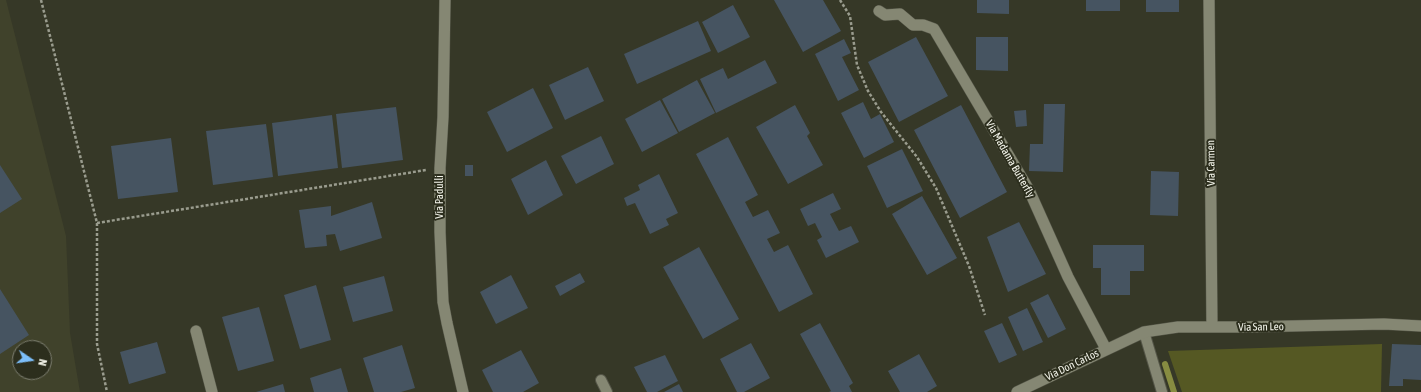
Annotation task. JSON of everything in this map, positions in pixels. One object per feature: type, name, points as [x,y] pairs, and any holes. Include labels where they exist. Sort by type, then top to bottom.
[{"type":"street","name":"Via Padulli","points":[[445,0],[443,117],[440,168],[440,232],[444,302],[448,331],[462,392]]},
{"type":"street","name":"Via Carmen","points":[[1209,0],[1212,327]]},
{"type":"street","name":"Via Madama Butterfly","points":[[879,11],[885,15],[900,14],[912,25],[923,25],[934,29],[1029,190],[1068,277],[1106,349]]},
{"type":"street","name":"Via San Leo","points":[[1106,349],[1144,332],[1178,327],[1384,324],[1421,326]]},
{"type":"street","points":[[196,331],[212,392]]},
{"type":"street","name":"Via Don Carlos","points":[[1017,392],[1106,349]]},
{"type":"lane","points":[[1144,332],[1162,392]]},
{"type":"lane","points":[[601,380],[607,392]]},
{"type":"path","points":[[41,0],[97,223],[97,344],[107,392]]},
{"type":"path","points":[[840,0],[850,16],[857,65],[868,91],[881,112],[917,157],[936,188],[969,266],[985,315]]},
{"type":"path","points":[[97,223],[440,168]]},
{"type":"shaded area","points":[[0,0],[6,0],[66,236],[70,333],[80,392],[0,392]]},
{"type":"green space","points":[[1382,344],[1381,392],[1182,392],[1168,351]]},
{"type":"building","points":[[774,0],[823,0],[841,31],[803,52]]},
{"type":"building","points":[[977,0],[1009,0],[1009,14],[977,13]]},
{"type":"building","points":[[1086,0],[1120,0],[1120,11],[1086,11]]},
{"type":"building","points":[[1146,0],[1179,0],[1179,12],[1146,12]]},
{"type":"building","points":[[733,5],[750,37],[718,53],[702,22]]},
{"type":"building","points":[[698,21],[711,51],[637,84],[624,54]]},
{"type":"building","points":[[916,37],[948,96],[899,122],[868,62]]},
{"type":"building","points":[[976,37],[1008,37],[1008,71],[976,70]]},
{"type":"building","points":[[844,39],[851,53],[842,57],[859,90],[838,101],[815,54]]},
{"type":"building","points":[[765,60],[777,83],[716,113],[700,79],[723,68],[728,79]]},
{"type":"building","points":[[588,67],[604,101],[565,120],[549,85]]},
{"type":"building","points":[[697,80],[715,113],[679,132],[662,99]]},
{"type":"building","points":[[533,88],[553,128],[507,152],[487,112]]},
{"type":"building","points":[[660,100],[678,133],[642,152],[625,119]]},
{"type":"building","points":[[863,102],[871,119],[880,114],[894,142],[864,158],[841,113]]},
{"type":"building","points":[[1044,104],[1065,104],[1063,172],[1029,171],[1030,144],[1043,144]]},
{"type":"building","points":[[795,105],[810,133],[807,136],[823,165],[788,184],[756,127]]},
{"type":"building","points":[[961,105],[1007,192],[960,218],[914,130]]},
{"type":"building","points":[[396,107],[403,160],[342,168],[336,114]]},
{"type":"building","points":[[1026,110],[1027,126],[1016,127],[1014,111]]},
{"type":"building","points":[[332,115],[338,168],[278,176],[272,123]]},
{"type":"building","points":[[266,124],[273,177],[213,185],[206,131]]},
{"type":"building","points":[[601,136],[614,164],[576,184],[561,156]]},
{"type":"building","points":[[728,137],[758,195],[745,202],[753,217],[768,210],[780,233],[767,239],[774,252],[788,245],[813,294],[779,312],[696,154]]},
{"type":"building","points":[[171,138],[178,192],[118,199],[111,146]]},
{"type":"building","points":[[902,149],[923,191],[887,208],[867,166]]},
{"type":"building","points":[[546,160],[563,195],[528,215],[511,179]]},
{"type":"building","points":[[0,165],[22,199],[0,213]]},
{"type":"building","points":[[465,165],[473,165],[473,176],[465,176]]},
{"type":"building","points":[[1151,171],[1179,172],[1178,216],[1150,215]]},
{"type":"building","points":[[659,174],[678,213],[666,219],[669,225],[650,234],[635,203],[627,206],[624,198],[640,190],[638,185]]},
{"type":"building","points":[[833,193],[841,209],[830,214],[839,231],[851,226],[859,242],[826,258],[817,240],[822,237],[815,223],[808,226],[800,209]]},
{"type":"building","points":[[922,196],[957,258],[927,275],[892,214]]},
{"type":"building","points":[[372,202],[382,238],[340,251],[335,234],[326,235],[327,246],[305,248],[299,210],[331,206],[331,216]]},
{"type":"building","points":[[1019,222],[1046,274],[1008,292],[987,237]]},
{"type":"building","points":[[1093,245],[1144,245],[1144,271],[1130,271],[1130,295],[1101,295],[1101,268],[1093,268]]},
{"type":"building","points":[[699,247],[739,319],[703,339],[663,267]]},
{"type":"building","points":[[580,273],[585,282],[560,296],[555,286]]},
{"type":"building","points":[[511,275],[528,308],[496,324],[480,292]]},
{"type":"building","points":[[384,276],[393,311],[353,322],[343,287]]},
{"type":"building","points":[[316,285],[331,340],[300,349],[284,295]]},
{"type":"building","points":[[0,289],[29,335],[21,340],[12,340],[12,346],[0,354]]},
{"type":"building","points":[[1048,294],[1066,329],[1048,338],[1030,303]]},
{"type":"building","points":[[259,307],[274,361],[238,371],[222,317]]},
{"type":"building","points":[[1027,308],[1043,342],[1023,351],[1008,317]]},
{"type":"building","points":[[820,323],[853,383],[849,386],[852,392],[829,392],[831,391],[800,334]]},
{"type":"building","points":[[1002,323],[1017,355],[999,363],[984,331]]},
{"type":"building","points":[[157,342],[166,373],[129,384],[120,352]]},
{"type":"building","points":[[751,343],[770,378],[744,392],[737,392],[720,359]]},
{"type":"building","points":[[1392,344],[1421,345],[1421,380],[1403,379],[1403,386],[1389,386]]},
{"type":"building","points":[[402,345],[415,388],[401,392],[374,392],[363,358]]},
{"type":"building","points":[[521,350],[539,383],[523,392],[493,392],[482,370]]},
{"type":"building","points":[[919,354],[937,386],[927,392],[900,392],[888,371]]},
{"type":"building","points":[[665,355],[678,381],[657,392],[647,392],[634,367]]},
{"type":"building","points":[[341,368],[348,392],[314,392],[310,378]]},
{"type":"building","points":[[283,384],[285,392],[256,392]]},
{"type":"building","points":[[679,384],[683,392],[664,392]]},
{"type":"waterway","points":[[1165,364],[1174,392]]}]
